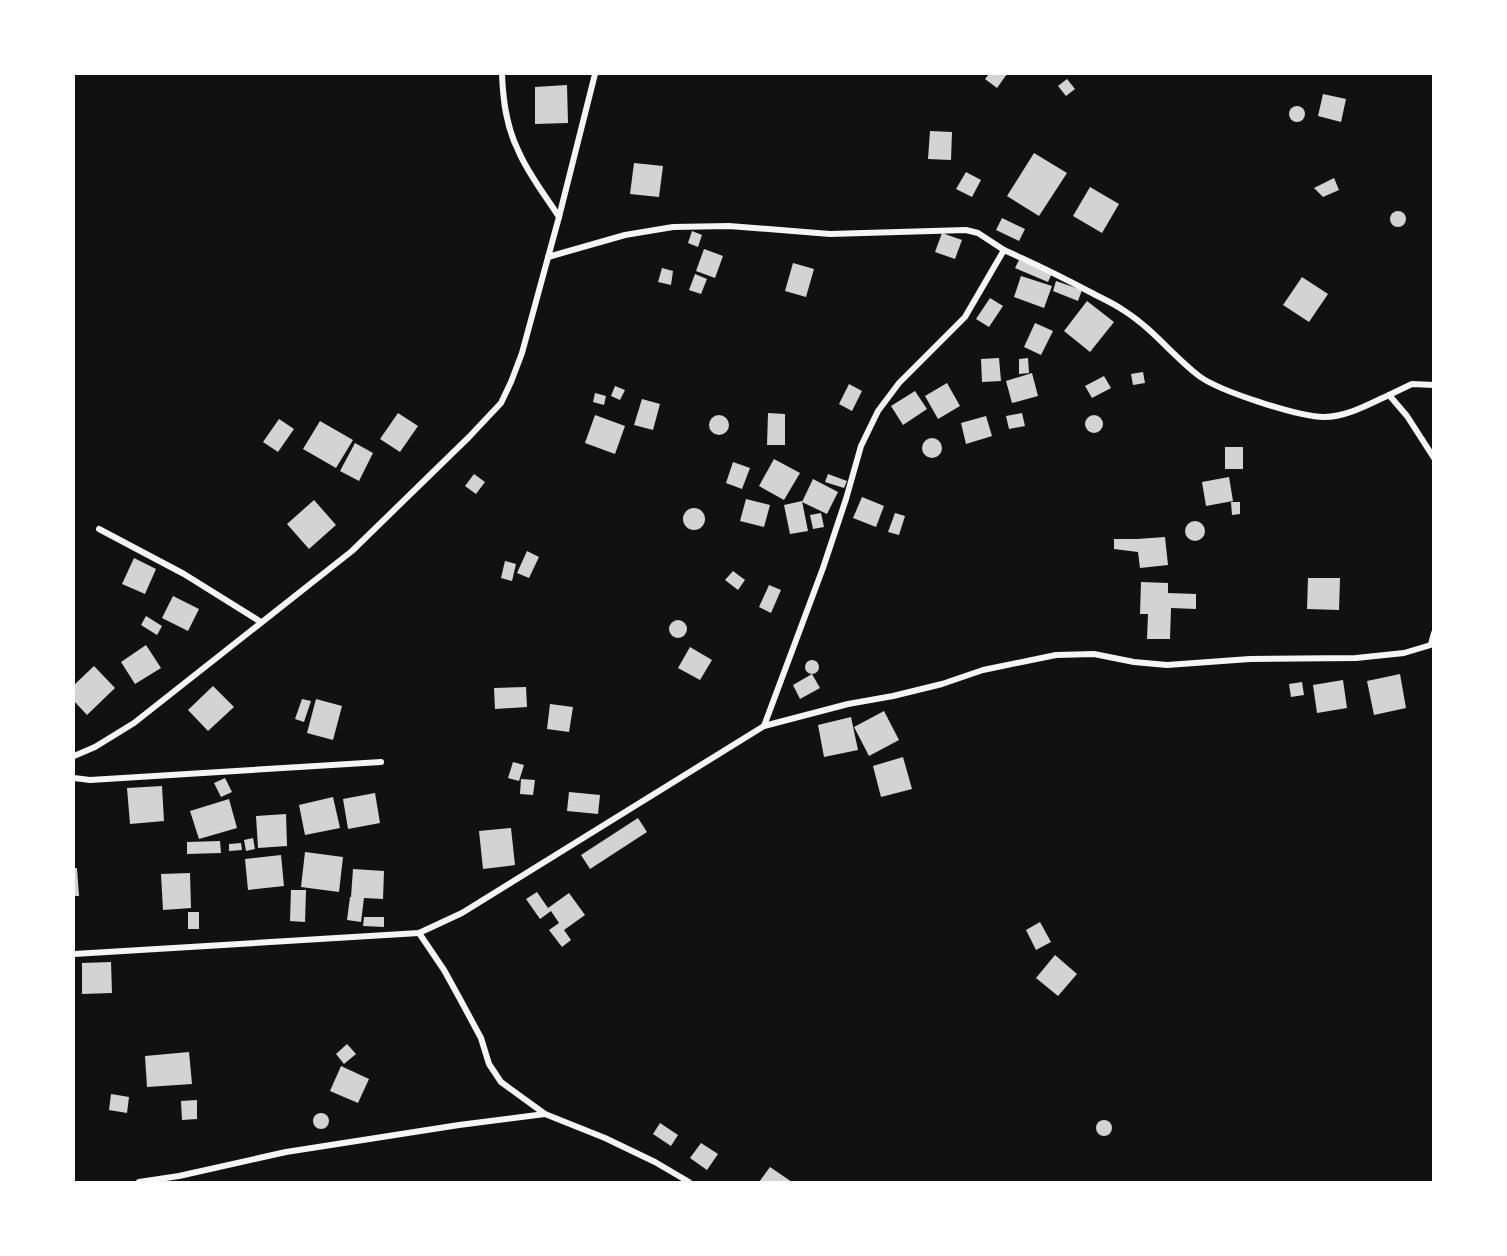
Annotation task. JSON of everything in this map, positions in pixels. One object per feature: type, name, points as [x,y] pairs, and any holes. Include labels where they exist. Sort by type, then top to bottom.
[{"type":"street","points":[[502,74],[502,94],[508,125],[518,150],[559,217]]},
{"type":"street","points":[[74,756],[95,747],[134,723],[352,551],[470,437],[501,403],[522,353],[595,74]]},
{"type":"street","points":[[548,256],[625,235],[673,227],[729,226],[830,234],[966,230],[978,233],[1004,250],[1122,309],[1150,330],[1201,377],[1234,393],[1302,414],[1325,417],[1353,411],[1413,384],[1434,385]]},
{"type":"street","points":[[764,726],[823,568],[861,446],[878,411],[899,383],[965,317],[1004,250]]},
{"type":"street","points":[[1389,395],[1407,416],[1434,458]]},
{"type":"street","points":[[99,529],[184,574],[261,622]]},
{"type":"street","points":[[74,954],[419,933],[462,913],[764,726],[848,704],[903,694],[983,670],[1056,655],[1094,654],[1134,662],[1167,665],[1250,659],[1356,658],[1404,653],[1432,644],[1434,633]]},
{"type":"street","points":[[74,778],[90,780],[381,762]]},
{"type":"street","points":[[419,933],[460,999],[481,1038],[489,1064],[501,1082],[545,1114],[655,1162],[689,1182]]},
{"type":"street","points":[[139,1182],[179,1176],[286,1152],[545,1114]]},
{"type":"building","points":[[989,74],[1007,74],[997,88],[985,79]]},
{"type":"building","points":[[1067,79],[1075,89],[1066,96],[1058,86]]},
{"type":"building","points":[[567,85],[568,123],[535,124],[535,87]]},
{"type":"building","points":[[1323,94],[1346,99],[1341,122],[1318,116]]},
{"type":"building","points":[[1297,106],[1305,114],[1297,122],[1289,114]]},
{"type":"building","points":[[930,131],[952,132],[951,160],[928,159]]},
{"type":"building","points":[[1034,153],[1067,173],[1039,216],[1007,196]]},
{"type":"building","points":[[634,163],[663,166],[659,197],[630,194]]},
{"type":"building","points":[[966,172],[981,180],[972,197],[956,189]]},
{"type":"building","points":[[1334,178],[1339,190],[1323,197],[1314,188]]},
{"type":"building","points":[[1090,187],[1119,204],[1102,233],[1073,216]]},
{"type":"building","points":[[1398,211],[1406,219],[1398,227],[1390,219]]},
{"type":"building","points":[[1002,218],[1025,229],[1019,241],[996,230]]},
{"type":"building","points":[[692,231],[702,235],[698,247],[688,243]]},
{"type":"building","points":[[942,233],[962,240],[955,259],[935,252]]},
{"type":"building","points":[[704,249],[723,256],[715,278],[696,271]]},
{"type":"building","points":[[1019,260],[1052,273],[1048,282],[1015,268]]},
{"type":"building","points":[[793,263],[814,269],[806,297],[785,291]]},
{"type":"building","points":[[662,268],[673,271],[671,285],[658,282]]},
{"type":"building","points":[[695,274],[707,279],[701,294],[689,290]]},
{"type":"building","points":[[1021,276],[1052,286],[1044,308],[1014,297]]},
{"type":"building","points":[[1302,277],[1328,294],[1309,322],[1283,305]]},
{"type":"building","points":[[1056,281],[1082,290],[1078,301],[1053,291]]},
{"type":"building","points":[[990,298],[1003,306],[989,327],[976,319]]},
{"type":"building","points":[[1087,301],[1114,322],[1090,352],[1064,331]]},
{"type":"building","points":[[1035,323],[1053,331],[1041,355],[1024,347]]},
{"type":"building","points":[[999,358],[1001,381],[982,382],[981,359]]},
{"type":"building","points":[[1028,358],[1029,373],[1019,374],[1019,359]]},
{"type":"building","points":[[1143,372],[1145,383],[1133,385],[1131,374]]},
{"type":"building","points":[[1032,373],[1038,396],[1012,403],[1006,381]]},
{"type":"building","points":[[1104,376],[1111,388],[1092,398],[1085,386]]},
{"type":"building","points":[[947,383],[960,406],[938,419],[925,396]]},
{"type":"building","points":[[849,384],[862,391],[852,411],[839,404]]},
{"type":"building","points":[[615,386],[625,390],[620,400],[611,396]]},
{"type":"building","points":[[915,391],[927,409],[903,425],[891,406]]},
{"type":"building","points":[[595,393],[606,396],[604,405],[593,402]]},
{"type":"building","points":[[642,399],[660,404],[653,430],[634,425]]},
{"type":"building","points":[[398,413],[418,426],[400,452],[380,439]]},
{"type":"building","points":[[768,413],[785,414],[785,445],[767,445]]},
{"type":"building","points":[[1022,413],[1025,426],[1009,429],[1006,416]]},
{"type":"building","points":[[595,415],[625,426],[615,454],[585,443]]},
{"type":"building","points":[[719,415],[726,418],[729,425],[726,432],[719,435],[712,432],[709,425],[712,418]]},
{"type":"building","points":[[1094,415],[1100,418],[1103,424],[1100,430],[1094,433],[1088,430],[1085,424],[1088,418]]},
{"type":"building","points":[[986,416],[992,436],[966,444],[961,423]]},
{"type":"building","points":[[279,419],[294,429],[278,452],[263,442]]},
{"type":"building","points":[[320,421],[353,440],[336,468],[303,449]]},
{"type":"building","points":[[932,438],[939,441],[942,448],[939,455],[932,458],[925,455],[922,448],[925,441]]},
{"type":"building","points":[[355,443],[373,453],[359,481],[340,471]]},
{"type":"building","points":[[1225,447],[1243,447],[1243,469],[1225,469]]},
{"type":"building","points":[[774,459],[800,473],[784,500],[759,486]]},
{"type":"building","points":[[733,462],[750,468],[742,489],[726,483]]},
{"type":"building","points":[[474,474],[485,482],[476,494],[465,486]]},
{"type":"building","points":[[828,474],[847,481],[844,488],[825,482]]},
{"type":"building","points":[[1229,477],[1233,501],[1206,506],[1202,482]]},
{"type":"building","points":[[813,479],[838,492],[827,514],[802,502]]},
{"type":"building","points":[[862,497],[884,506],[876,527],[853,518]]},
{"type":"building","points":[[746,499],[770,505],[764,527],[740,521]]},
{"type":"building","points":[[314,500],[336,525],[309,549],[287,524]]},
{"type":"building","points":[[802,501],[808,531],[790,534],[784,505]]},
{"type":"building","points":[[1231,502],[1240,502],[1240,514],[1232,515]]},
{"type":"building","points":[[694,508],[702,511],[705,519],[702,527],[694,530],[686,527],[683,519],[686,511]]},
{"type":"building","points":[[821,513],[824,527],[813,529],[810,515]]},
{"type":"building","points":[[895,513],[905,516],[899,535],[888,532]]},
{"type":"building","points":[[1195,521],[1202,524],[1205,531],[1202,538],[1195,541],[1188,538],[1185,531],[1188,524]]},
{"type":"building","points":[[1165,537],[1168,565],[1140,568],[1138,552],[1114,549],[1114,539]]},
{"type":"building","points":[[527,551],[539,557],[529,578],[517,573]]},
{"type":"building","points":[[134,558],[156,569],[145,594],[122,584]]},
{"type":"building","points":[[505,561],[516,564],[512,581],[501,578]]},
{"type":"building","points":[[733,571],[745,580],[738,590],[725,580]]},
{"type":"building","points":[[1308,578],[1340,578],[1339,610],[1307,609]]},
{"type":"building","points":[[1141,582],[1168,583],[1168,593],[1196,594],[1196,609],[1171,608],[1170,639],[1147,639],[1148,614],[1140,614]]},
{"type":"building","points":[[769,585],[781,590],[771,613],[759,607]]},
{"type":"building","points":[[173,596],[199,609],[188,631],[162,618]]},
{"type":"building","points":[[146,616],[162,626],[157,635],[141,625]]},
{"type":"building","points":[[678,620],[684,623],[687,629],[684,635],[678,638],[672,635],[669,629],[672,623]]},
{"type":"building","points":[[146,645],[161,668],[135,684],[121,662]]},
{"type":"building","points":[[690,647],[712,660],[700,680],[678,668]]},
{"type":"building","points":[[812,660],[817,662],[819,667],[817,672],[812,674],[807,672],[805,667],[807,662]]},
{"type":"building","points":[[94,666],[115,688],[87,715],[74,701],[74,685]]},
{"type":"building","points":[[812,674],[820,688],[800,699],[793,685]]},
{"type":"building","points":[[1400,674],[1406,708],[1374,715],[1367,681]]},
{"type":"building","points":[[1343,680],[1347,708],[1317,713],[1313,685]]},
{"type":"building","points":[[1302,682],[1304,695],[1291,697],[1289,684]]},
{"type":"building","points":[[213,686],[234,707],[208,731],[188,710]]},
{"type":"building","points":[[526,687],[527,707],[495,709],[494,688]]},
{"type":"building","points":[[302,699],[311,701],[304,722],[295,719]]},
{"type":"building","points":[[316,699],[342,706],[333,740],[307,733]]},
{"type":"building","points":[[550,704],[573,707],[569,732],[547,729]]},
{"type":"building","points":[[884,711],[899,740],[869,756],[854,727]]},
{"type":"building","points":[[851,717],[858,750],[824,757],[818,725]]},
{"type":"building","points":[[903,757],[912,789],[881,797],[873,766]]},
{"type":"building","points":[[513,762],[524,765],[519,781],[508,778]]},
{"type":"building","points":[[225,778],[232,792],[221,797],[214,783]]},
{"type":"building","points":[[521,779],[535,780],[533,795],[520,794]]},
{"type":"building","points":[[162,786],[164,821],[130,824],[127,788]]},
{"type":"building","points":[[569,792],[600,795],[598,814],[567,811]]},
{"type":"building","points":[[375,793],[380,823],[348,829],[343,799]]},
{"type":"building","points":[[333,797],[340,828],[305,835],[299,805]]},
{"type":"building","points":[[229,799],[237,828],[199,839],[190,811]]},
{"type":"building","points":[[286,814],[287,846],[258,848],[256,816]]},
{"type":"building","points":[[638,818],[647,832],[590,869],[581,855]]},
{"type":"building","points":[[511,828],[515,865],[483,869],[479,831]]},
{"type":"building","points":[[253,838],[255,849],[246,851],[244,840]]},
{"type":"building","points":[[220,841],[221,853],[187,854],[187,842]]},
{"type":"building","points":[[241,843],[242,850],[229,851],[229,844]]},
{"type":"building","points":[[305,852],[343,857],[339,892],[301,887]]},
{"type":"building","points":[[281,855],[284,886],[248,890],[245,859]]},
{"type":"building","points":[[74,868],[77,868],[79,896],[74,896]]},
{"type":"building","points":[[353,869],[384,871],[383,899],[364,898],[361,922],[347,920]]},
{"type":"building","points":[[190,873],[191,908],[163,910],[161,874]]},
{"type":"building","points":[[291,890],[306,890],[305,922],[290,921]]},
{"type":"building","points":[[537,892],[548,908],[569,893],[585,915],[564,930],[571,940],[562,947],[549,930],[559,923],[551,911],[540,919],[526,899]]},
{"type":"building","points":[[188,912],[199,912],[199,929],[188,929]]},
{"type":"building","points":[[364,917],[384,917],[384,927],[363,926]]},
{"type":"building","points":[[1040,922],[1051,942],[1036,950],[1026,930]]},
{"type":"building","points":[[1055,955],[1077,974],[1058,996],[1036,978]]},
{"type":"building","points":[[111,962],[112,993],[82,994],[82,963]]},
{"type":"building","points":[[347,1044],[356,1054],[344,1064],[336,1054]]},
{"type":"building","points":[[189,1052],[192,1084],[147,1087],[145,1056]]},
{"type":"building","points":[[341,1066],[369,1079],[358,1103],[330,1091]]},
{"type":"building","points":[[111,1094],[129,1097],[127,1113],[109,1110]]},
{"type":"building","points":[[197,1100],[197,1119],[182,1120],[181,1101]]},
{"type":"building","points":[[318,1113],[324,1113],[329,1121],[327,1127],[318,1129],[313,1124],[313,1118]]},
{"type":"building","points":[[1101,1120],[1107,1120],[1112,1128],[1110,1134],[1101,1136],[1096,1131],[1096,1125]]},
{"type":"building","points":[[660,1123],[678,1135],[671,1146],[653,1134]]},
{"type":"building","points":[[701,1143],[718,1154],[707,1170],[690,1158]]},
{"type":"building","points":[[770,1167],[792,1182],[759,1182]]}]
